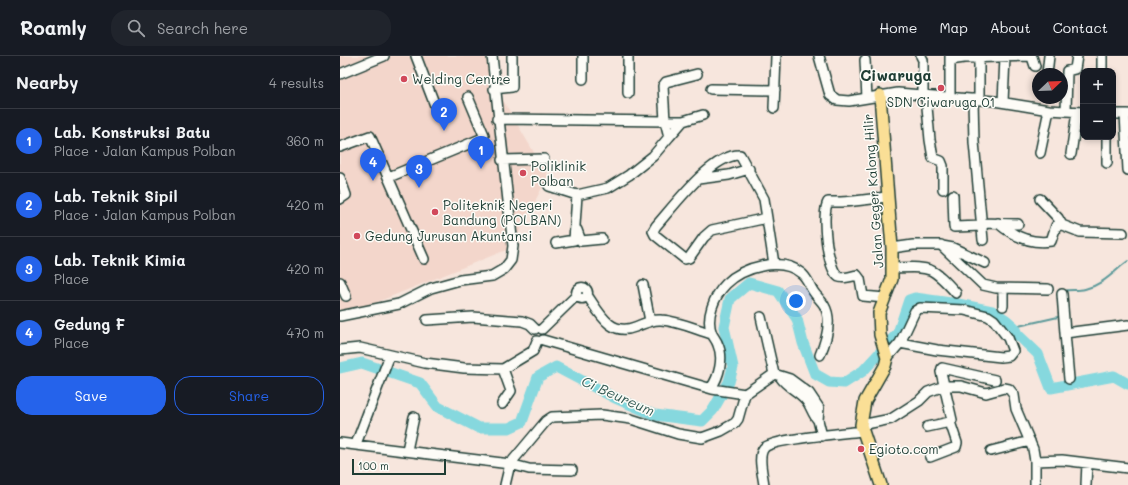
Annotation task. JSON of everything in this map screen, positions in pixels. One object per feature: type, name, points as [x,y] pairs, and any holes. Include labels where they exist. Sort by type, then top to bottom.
[{"type":"main road","name":"Jalan Geger Kalong Hilir","points":[[880,95],[893,268],[891,284],[879,313],[879,330],[885,350],[885,366],[865,401],[862,428],[881,485]]},
{"type":"street","points":[[340,74],[384,56]]},
{"type":"street","points":[[416,56],[436,108]]},
{"type":"street","points":[[340,316],[399,304],[431,288],[460,280],[492,276],[504,268],[511,260],[513,246],[497,119],[492,56]]},
{"type":"street","points":[[494,89],[512,87],[512,56]]},
{"type":"street","points":[[582,56],[583,78]]},
{"type":"street","points":[[628,56],[628,93]]},
{"type":"street","points":[[774,108],[776,56]]},
{"type":"street","name":"Jalan Geger Kalong Hilir","points":[[819,56],[827,87],[832,97],[840,101],[880,95]]},
{"type":"street","points":[[921,56],[923,60],[924,96],[930,140],[933,158],[941,161],[943,166],[943,189]]},
{"type":"street","points":[[1048,68],[1049,56]]},
{"type":"street","points":[[1066,111],[1067,71],[1075,69],[1077,56]]},
{"type":"street","points":[[1102,56],[1102,68]]},
{"type":"street","points":[[1004,102],[1005,57]]},
{"type":"street","points":[[950,98],[950,58],[1032,57],[1035,66]]},
{"type":"street","points":[[979,59],[974,142],[983,240]]},
{"type":"street","points":[[865,60],[867,98]]},
{"type":"street","points":[[669,137],[665,121],[663,84],[697,74]]},
{"type":"street","points":[[711,89],[775,90]]},
{"type":"street","points":[[880,95],[898,93],[1004,102],[1049,110],[1080,112],[1071,154]]},
{"type":"street","points":[[389,177],[483,138],[484,136],[468,97]]},
{"type":"street","points":[[1040,153],[1049,110]]},
{"type":"street","points":[[1116,114],[1127,114],[1128,170]]},
{"type":"street","points":[[497,119],[683,121],[703,115]]},
{"type":"street","points":[[549,186],[577,195],[608,188],[629,175],[653,156],[683,121]]},
{"type":"street","points":[[340,146],[370,136],[424,259]]},
{"type":"street","points":[[1107,140],[1107,163]]},
{"type":"street","points":[[768,218],[712,230],[704,237],[689,258],[685,259],[655,235],[653,231],[698,179],[718,162],[737,155],[742,156],[764,199],[768,218],[774,264]]},
{"type":"street","points":[[502,160],[544,159]]},
{"type":"street","points":[[698,179],[729,175],[749,169]]},
{"type":"street","points":[[340,178],[346,195],[340,199]]},
{"type":"street","points":[[556,243],[574,241],[577,195]]},
{"type":"street","points":[[953,195],[954,227],[998,223],[1018,224]]},
{"type":"street","points":[[885,298],[863,296],[860,279],[857,275],[842,278],[837,276],[828,253],[826,210],[828,202],[856,202],[864,199],[888,197]]},
{"type":"street","points":[[1040,199],[1058,218],[1062,225]]},
{"type":"street","points":[[998,223],[1020,238],[1032,241],[1051,241],[1056,226],[1062,225],[1080,232],[1123,233]]},
{"type":"street","points":[[576,225],[580,241],[602,239]]},
{"type":"street","points":[[892,248],[913,245],[941,245],[952,248],[985,263]]},
{"type":"street","points":[[941,245],[983,285],[1003,289],[1048,289]]},
{"type":"street","points":[[712,388],[719,370],[720,353],[719,345],[712,334],[711,311],[717,296],[726,284],[738,274],[757,267],[774,264],[795,268],[803,274],[825,307],[828,330],[820,355]]},
{"type":"street","points":[[893,268],[924,267],[932,270],[939,274],[956,293]]},
{"type":"street","points":[[340,282],[346,296]]},
{"type":"street","points":[[643,285],[650,321]]},
{"type":"street","points":[[712,334],[674,322],[660,320],[650,321],[628,330],[611,326],[602,318],[587,295],[587,290],[583,287],[577,290],[577,295],[532,336],[540,341],[712,388],[741,394],[778,376],[790,379],[809,393],[818,408],[818,420],[822,436]]},
{"type":"street","points":[[1003,289],[1003,306]]},
{"type":"street","points":[[1062,294],[1070,379]]},
{"type":"street","points":[[885,350],[900,343],[937,350],[1000,357],[1009,356],[1013,351],[1008,338],[988,316],[964,310],[943,308],[916,310],[900,343]]},
{"type":"street","points":[[427,320],[474,317],[522,321],[539,329]]},
{"type":"street","points":[[761,317],[778,376]]},
{"type":"street","points":[[1065,333],[1128,325]]},
{"type":"street","points":[[340,350],[360,348],[425,363],[464,368],[504,369],[533,351],[540,341]]},
{"type":"street","points":[[356,444],[390,355]]},
{"type":"street","points":[[930,457],[956,447],[957,444],[950,422],[952,416],[940,370],[944,368],[984,379],[995,380]]},
{"type":"street","points":[[502,404],[511,391],[504,369]]},
{"type":"street","points":[[764,485],[761,455],[764,448],[780,442],[862,428],[890,419],[919,401],[928,392],[944,386],[961,386],[986,393],[1004,388],[1012,392],[1014,395],[1014,402],[1030,440],[1035,461],[1035,485]]},
{"type":"street","points":[[505,485],[510,464],[548,419],[552,417],[602,415],[631,419],[678,434],[702,438],[721,432],[735,423],[738,419],[741,394]]},
{"type":"street","points":[[407,450],[414,417]]},
{"type":"street","points":[[927,427],[950,422]]},
{"type":"street","points":[[991,451],[1030,440]]},
{"type":"street","points":[[340,443],[407,450],[510,464],[529,469],[572,470]]},
{"type":"street","points":[[1035,461],[1062,460],[1128,468]]},
{"type":"street","points":[[1086,485],[1087,463]]},
{"type":"shaded area","name":"Politeknik Negeri Bandung (POLBAN)","points":[[340,56],[486,56],[491,80],[548,176],[511,248],[340,317]]},
{"type":"waterway","points":[[1063,291],[1082,290],[1091,287],[1108,277],[1128,261]]},
{"type":"waterway","name":"Ci Beureum","points":[[340,368],[362,363],[420,383],[438,407],[479,428],[509,428],[522,422],[538,377],[556,367],[615,398],[655,415],[702,421],[713,410],[729,382],[733,367],[724,327],[730,299],[749,283],[778,291],[797,319],[803,343],[815,374],[829,382],[844,383],[863,371],[898,333],[909,300],[915,298],[958,304],[992,311],[1006,320],[1014,327],[1017,334],[1038,354],[1051,388],[1114,376],[1128,384]]},
{"type":"waterway","points":[[1014,327],[1058,317],[1060,314]]},
{"type":"place","name":"Welding Centre","points":[[404,79]]},
{"type":"place","name":"SDN Ciwaruga 01","points":[[941,88]]},
{"type":"place","name":"Lab. Teknik Sipil","points":[[444,131]]},
{"type":"place","name":"Lab. Konstruksi Batu","points":[[481,169]]},
{"type":"place","name":"Poliklinik Polban","points":[[523,173]]},
{"type":"place","name":"Gedung F","points":[[373,181]]},
{"type":"place","name":"Lab. Teknik Kimia","points":[[419,188]]},
{"type":"place","name":"Politeknik Negeri Bandung (POLBAN)","points":[[435,212]]},
{"type":"place","name":"Gedung Jurusan Akuntansi","points":[[357,236]]},
{"type":"place","name":"Egioto.com","points":[[861,449]]},
{"type":"district","name":"Ciwaruga","points":[[896,76]]}]
